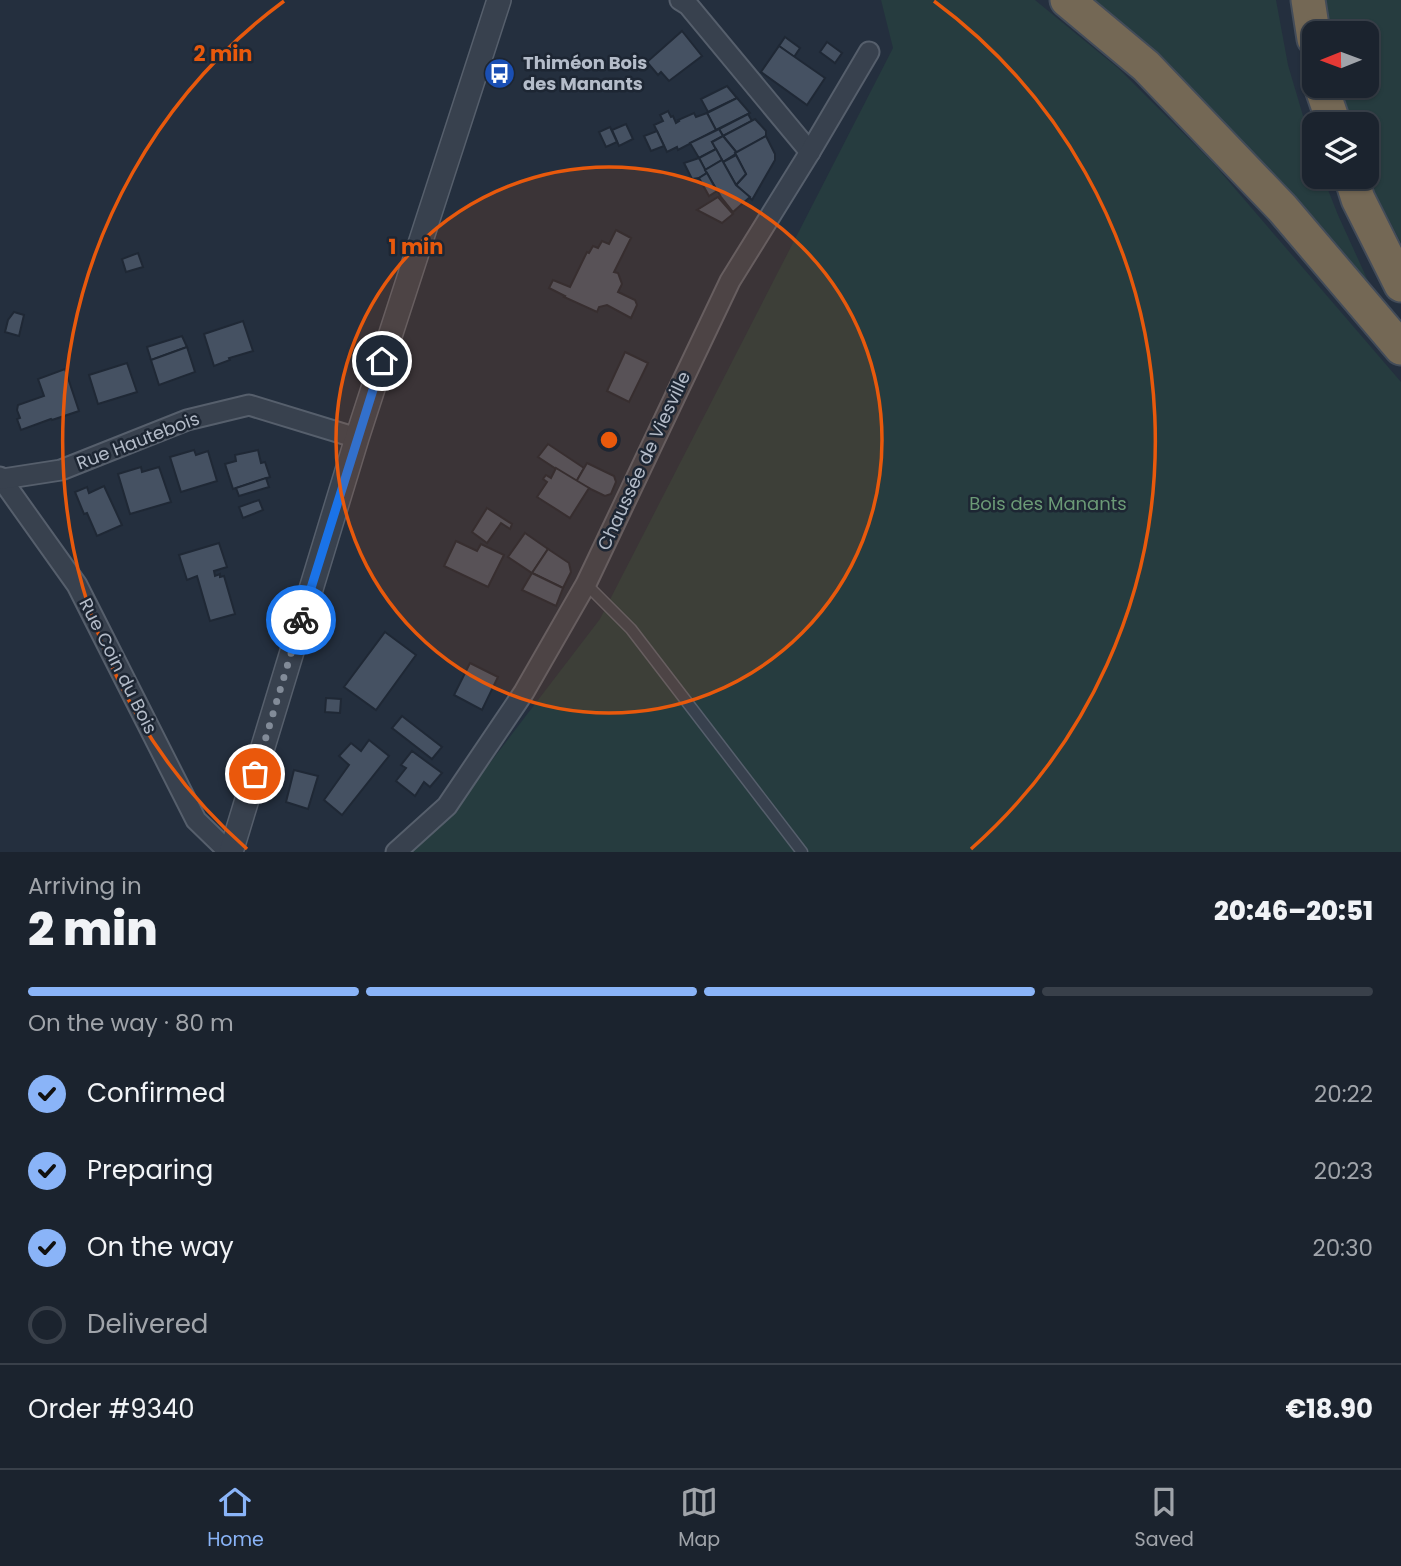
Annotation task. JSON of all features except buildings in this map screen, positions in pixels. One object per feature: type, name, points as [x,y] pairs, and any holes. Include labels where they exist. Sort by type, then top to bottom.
[{"type":"highway","points":[[1067,0],[1146,66],[1219,142],[1282,208],[1401,348]]},
{"type":"highway","points":[[1308,0],[1311,21]]},
{"type":"highway","points":[[1355,189],[1401,285]]},
{"type":"street","points":[[230,852],[357,438],[499,0]]},
{"type":"street","points":[[680,0],[688,5],[810,152]]},
{"type":"street","name":"Chaussée de Viesville","points":[[396,852],[447,806],[524,692],[586,584],[730,281],[869,52]]},
{"type":"street","name":"Rue Hautebois","points":[[1,478],[61,470],[187,420],[249,405],[357,438]]},
{"type":"street","name":"Rue Coin du Bois","points":[[1,478],[77,585],[196,820],[230,852]]},
{"type":"lane","points":[[586,584],[631,629],[802,852]]},
{"type":"green space","name":"Bois des Manants","points":[[881,0],[1035,0],[1118,68],[1213,163],[1401,382],[1401,852],[412,852],[444,823],[600,619],[893,48]]},
{"type":"green space","points":[[1087,0],[1276,0],[1288,65],[1302,112],[1302,189],[1328,189],[1374,294]]},
{"type":"green space","points":[[1322,0],[1401,0],[1401,243],[1374,189],[1379,189],[1379,112],[1348,112],[1345,98],[1379,98],[1379,21],[1326,21]]},
{"type":"way so far","points":[[255,774],[301,620]]},
{"type":"place","name":"Thiméon Bois des Manants","points":[[500,73]]},
{"type":"route","points":[[301,620],[382,361]]}]
